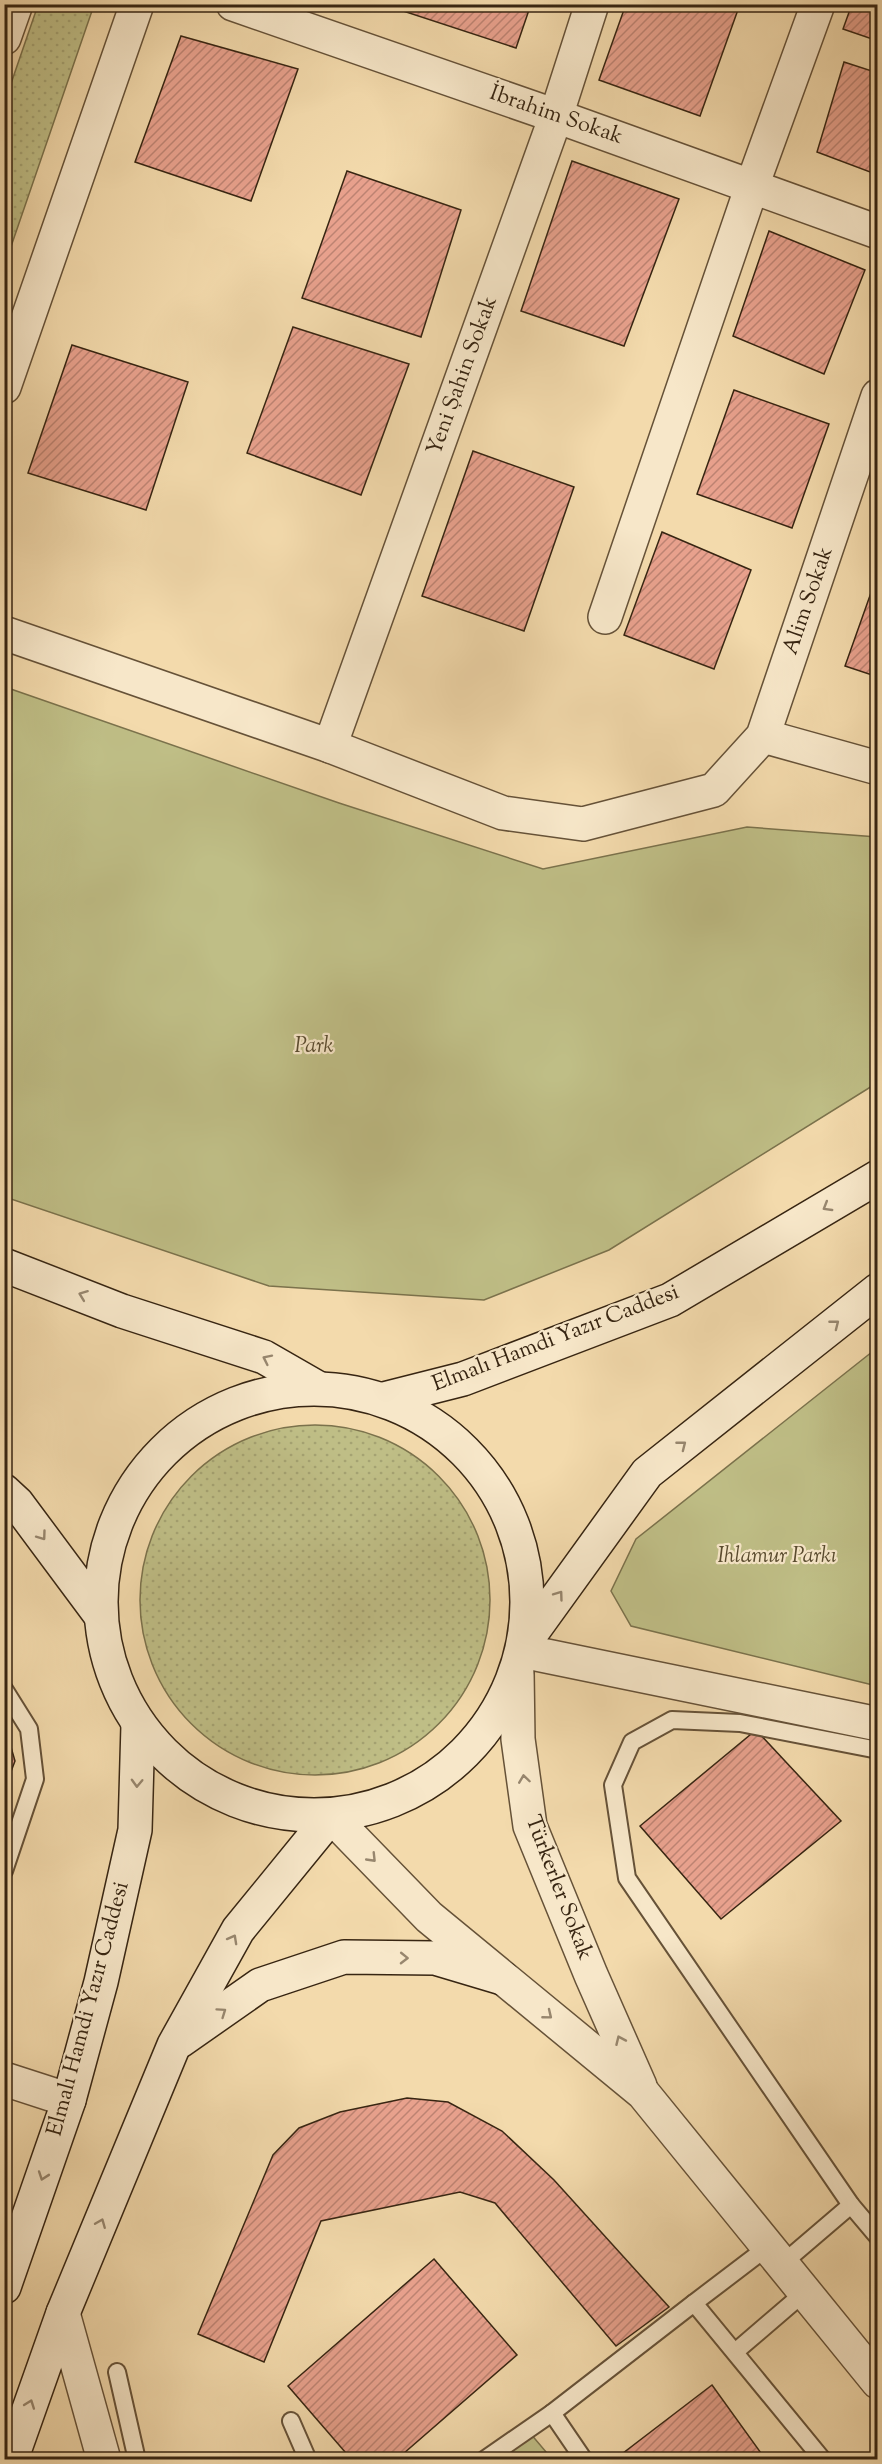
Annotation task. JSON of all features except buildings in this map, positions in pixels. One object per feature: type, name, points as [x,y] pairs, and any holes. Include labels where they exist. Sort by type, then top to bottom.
[{"type":"street","points":[[4,38],[16,4]]},
{"type":"street","points":[[4,387],[137,4]]},
{"type":"street","name":"İbrahim Sokak","points":[[233,4],[556,116],[878,232]]},
{"type":"street","name":"Yeni Şahin Sokak","points":[[330,746],[556,116],[592,4]]},
{"type":"street","points":[[605,617],[752,186],[818,4]]},
{"type":"street","name":"Alim Sokak","points":[[330,746],[503,813],[583,824],[714,790],[764,736],[878,396]]},
{"type":"street","points":[[4,633],[330,746]]},
{"type":"street","points":[[764,736],[878,768]]},
{"type":"street","name":"Elmalı Hamdi Yazır Caddesi","points":[[384,1399],[463,1379],[670,1300],[878,1177]]},
{"type":"street","points":[[4,1264],[122,1311],[264,1357],[318,1388]]},
{"type":"street","points":[[384,1399],[318,1388],[260,1395],[206,1417],[160,1454],[126,1502],[105,1557],[101,1616],[112,1672],[138,1725],[176,1766],[222,1797],[276,1814],[332,1816],[392,1802],[446,1772],[488,1727],[521,1655],[646,1473],[878,1290]]},
{"type":"street","name":"Türkerler Sokak","points":[[384,1399],[438,1427],[483,1469],[513,1522],[528,1581],[521,1655],[518,1739],[530,1826],[591,1975],[643,2093]]},
{"type":"street","points":[[4,1491],[17,1503],[101,1616]]},
{"type":"street","points":[[521,1655],[878,1724]]},
{"type":"street","name":"Elmalı Hamdi Yazır Caddesi","points":[[4,2287],[69,2100],[101,1982],[135,1830],[138,1725]]},
{"type":"street","points":[[11,2460],[63,2313],[174,2045],[238,1930],[332,1816]]},
{"type":"street","name":"Türkerler Sokak","points":[[332,1816],[429,1917],[643,2093],[878,2382]]},
{"type":"street","points":[[174,2045],[260,1985],[344,1957],[435,1958],[502,1978]]},
{"type":"street","points":[[4,2079],[69,2100]]},
{"type":"street","points":[[63,2313],[104,2460]]},
{"type":"lane","points":[[4,1689],[29,1729],[35,1779],[4,1871]]},
{"type":"lane","points":[[878,1750],[740,1723],[672,1720],[632,1742],[613,1785],[627,1878],[851,2205],[878,2237]]},
{"type":"lane","points":[[484,2460],[552,2413],[694,2303],[775,2255],[851,2205]]},
{"type":"lane","points":[[735,2352],[805,2292]]},
{"type":"lane","points":[[694,2303],[823,2460]]},
{"type":"lane","points":[[117,2372],[137,2460]]},
{"type":"lane","points":[[552,2413],[584,2460]]},
{"type":"lane","points":[[291,2421],[308,2460]]},
{"type":"green space","points":[[38,5],[94,5],[5,264],[5,101]]},
{"type":"green space","name":"Park","points":[[5,687],[339,803],[543,869],[747,827],[877,837],[877,1083],[609,1250],[484,1300],[269,1286],[5,1197]]},
{"type":"green space","name":"Ihlamur Parkı","points":[[877,1348],[877,1686],[631,1626],[611,1591],[636,1539]]},
{"type":"green space","points":[[315,1425],[349,1428],[382,1438],[412,1454],[439,1476],[461,1503],[477,1533],[487,1566],[490,1600],[487,1634],[477,1667],[461,1697],[439,1724],[412,1746],[382,1762],[349,1772],[315,1775],[281,1772],[248,1762],[218,1746],[191,1724],[169,1697],[153,1667],[143,1634],[140,1600],[143,1566],[153,1533],[169,1503],[191,1476],[218,1454],[248,1438],[281,1428]]},
{"type":"green space","points":[[530,2433],[552,2459],[496,2460]]}]
